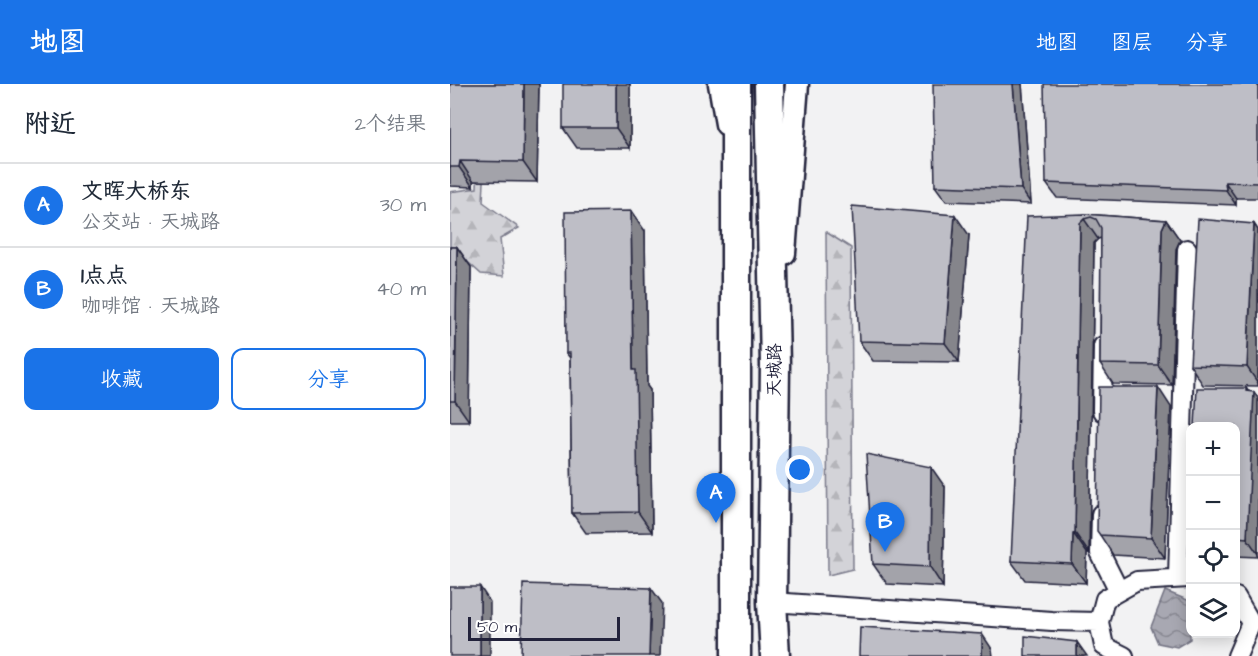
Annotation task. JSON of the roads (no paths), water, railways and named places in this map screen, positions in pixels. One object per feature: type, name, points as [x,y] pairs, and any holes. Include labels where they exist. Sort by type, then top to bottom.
[{"type":"main road","points":[[736,84],[736,656]]},
{"type":"main road","name":"天城路","points":[[769,84],[775,365],[772,602],[775,656]]},
{"type":"street","points":[[720,84],[736,179]]},
{"type":"street","points":[[775,365],[797,84]]},
{"type":"street","points":[[1124,656],[1104,646],[1099,622],[1105,599],[1137,581],[1184,578],[1183,397],[1187,249]]},
{"type":"street","points":[[1102,429],[1103,327]]},
{"type":"street","points":[[1102,395],[1125,396]]},
{"type":"street","points":[[1160,396],[1204,397]]},
{"type":"street","points":[[1101,497],[1100,553],[1119,591]]},
{"type":"street","points":[[772,602],[1099,622]]},
{"type":"street","points":[[1236,656],[1255,623],[1240,602]]},
{"type":"water","points":[[1165,591],[1186,599],[1186,638],[1190,639],[1177,647],[1158,643],[1151,627]]},
{"type":"place","name":"文晖大桥东","points":[[716,523]]},
{"type":"place","name":"1点点","points":[[885,552]]}]
